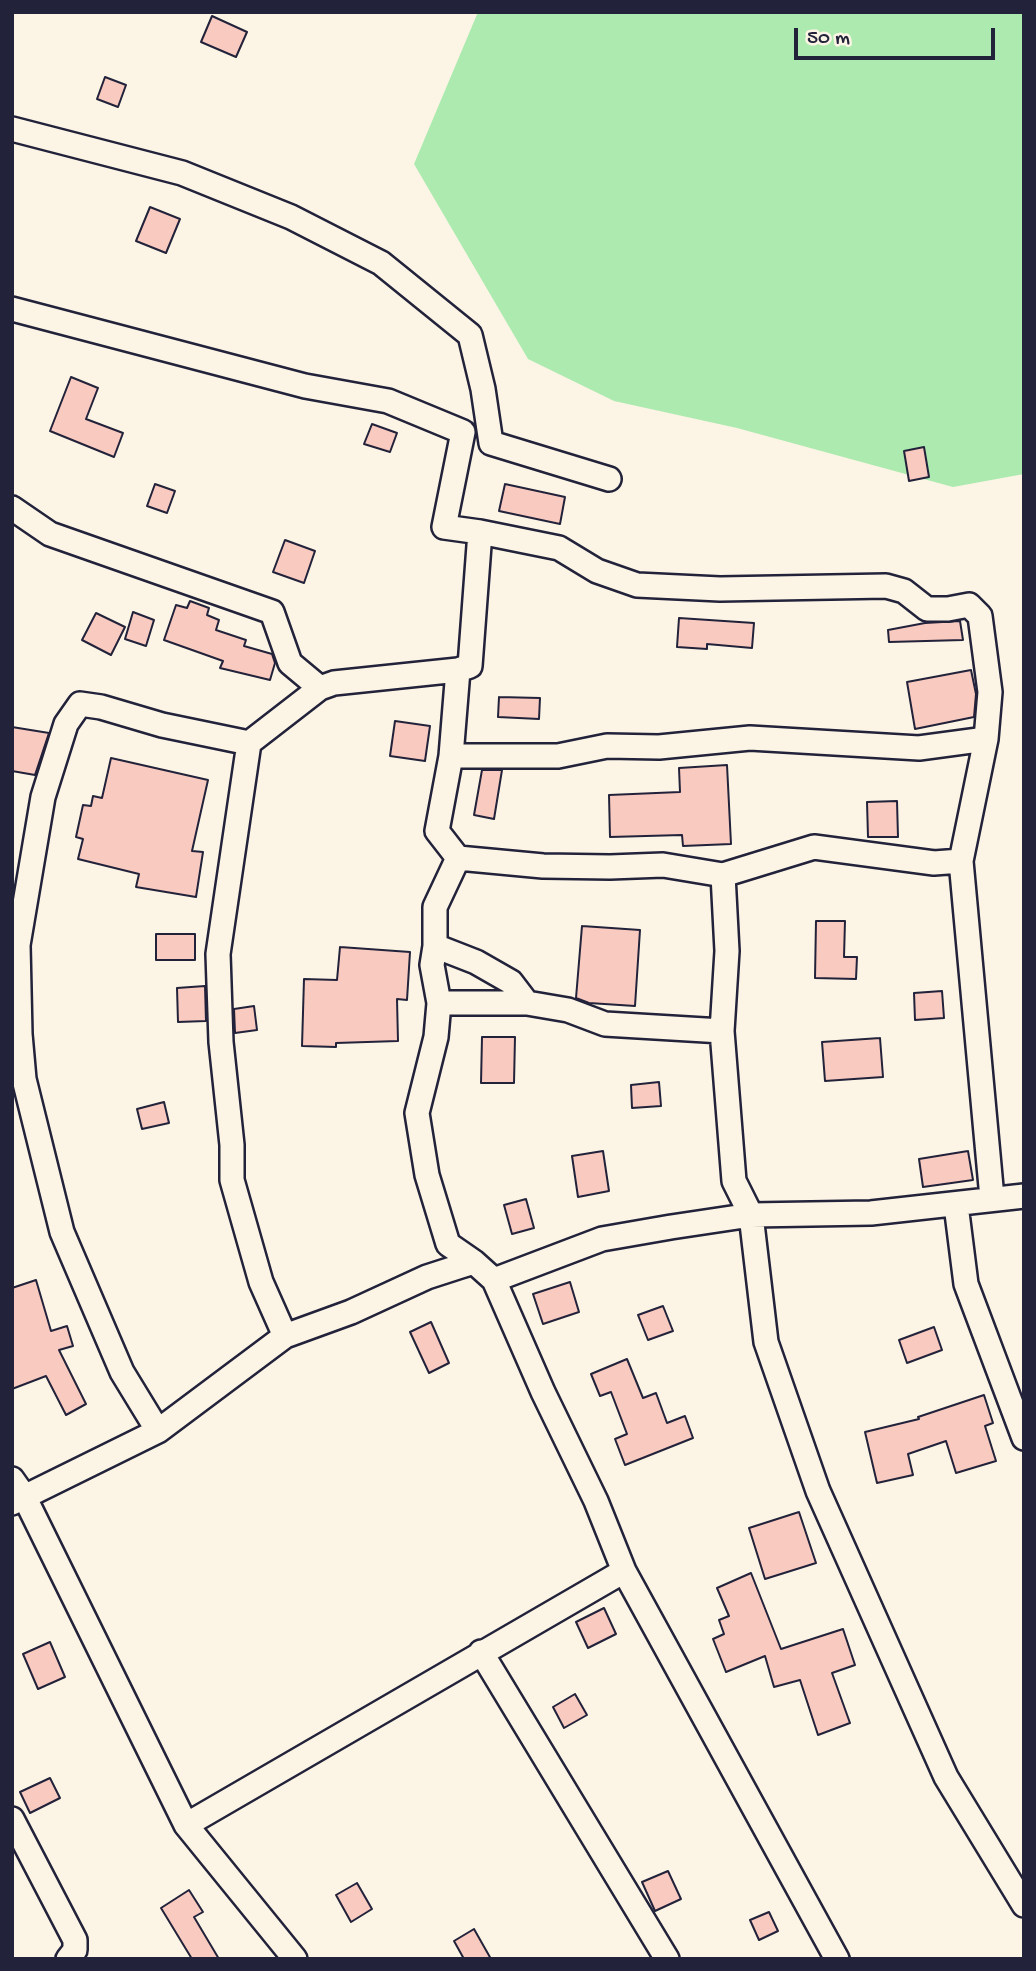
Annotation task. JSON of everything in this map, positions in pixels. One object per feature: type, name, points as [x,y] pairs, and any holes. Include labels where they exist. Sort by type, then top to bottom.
[{"type":"street","points":[[12,129],[182,173],[291,217],[381,263],[470,335],[483,388],[491,443]]},
{"type":"street","points":[[12,309],[305,386],[388,401],[491,443],[609,479]]},
{"type":"street","points":[[463,432],[444,527],[559,548],[597,571],[637,585],[720,589],[887,586],[904,591],[927,609],[969,605],[981,616],[990,692],[986,739],[961,861],[992,1198]]},
{"type":"street","points":[[12,508],[50,534],[272,612],[290,663],[320,688]]},
{"type":"street","points":[[285,1336],[261,1282],[232,1180],[232,1145],[221,1042],[218,954],[249,743],[320,688],[334,683],[458,670],[470,666],[480,532]]},
{"type":"street","points":[[458,670],[451,756],[437,831],[458,858],[543,866],[610,867],[663,864],[723,875],[814,847],[934,863],[961,861]]},
{"type":"street","points":[[158,1431],[122,1372],[62,1232],[24,1079],[18,945],[43,797],[66,724],[80,704],[249,743]]},
{"type":"street","points":[[451,756],[558,756],[607,746],[659,747],[750,738],[919,748],[986,739]]},
{"type":"street","points":[[458,858],[435,907],[432,965],[439,1003],[436,1037],[417,1113],[427,1175],[448,1244],[494,1280],[543,1392],[596,1502],[624,1571],[837,1959]]},
{"type":"street","points":[[723,875],[727,951],[722,1031],[734,1181],[751,1215],[766,1342],[818,1491],[946,1777],[1024,1905]]},
{"type":"street","points":[[435,946],[476,962],[511,982],[527,1003]]},
{"type":"street","points":[[439,1003],[527,1003],[568,1010],[604,1024],[722,1031]]},
{"type":"street","points":[[494,1280],[602,1238],[751,1215],[871,1213],[1024,1196]]},
{"type":"street","points":[[956,1205],[966,1284],[1024,1438]]},
{"type":"street","points":[[295,1959],[186,1825],[16,1493],[158,1431],[285,1336],[351,1311],[427,1277],[474,1262]]},
{"type":"street","points":[[186,1825],[624,1571]]},
{"type":"street","points":[[481,1652],[667,1959]]},
{"type":"street","points":[[12,1819],[75,1940],[75,1950],[68,1959]]},
{"type":"green space","points":[[478,12],[1024,12],[1024,474],[953,487],[737,428],[614,401],[528,359],[414,164]]},
{"type":"building","points":[[212,16],[247,32],[236,57],[201,42]]},
{"type":"building","points":[[105,77],[126,85],[118,107],[97,99]]},
{"type":"building","points":[[150,207],[180,219],[166,253],[136,241]]},
{"type":"building","points":[[71,377],[98,388],[86,419],[123,433],[114,457],[50,431]]},
{"type":"building","points":[[372,424],[397,433],[390,452],[364,444]]},
{"type":"building","points":[[924,447],[929,477],[909,481],[904,451]]},
{"type":"building","points":[[155,484],[175,491],[167,513],[147,506]]},
{"type":"building","points":[[505,484],[565,497],[560,524],[499,511]]},
{"type":"building","points":[[285,540],[315,551],[304,583],[273,572]]},
{"type":"building","points":[[190,601],[209,608],[207,615],[219,620],[216,630],[246,640],[244,646],[272,654],[275,663],[270,680],[220,668],[223,661],[164,640],[176,605],[187,608]]},
{"type":"building","points":[[133,612],[154,620],[146,646],[125,639]]},
{"type":"building","points":[[96,613],[125,627],[111,655],[82,640]]},
{"type":"building","points":[[679,618],[754,623],[752,648],[707,644],[707,649],[677,647]]},
{"type":"building","points":[[960,621],[963,640],[889,642],[888,630],[925,623]]},
{"type":"building","points":[[971,670],[976,694],[974,717],[915,729],[907,682]]},
{"type":"building","points":[[499,697],[540,698],[539,719],[498,717]]},
{"type":"building","points":[[395,721],[430,726],[425,761],[390,756]]},
{"type":"building","points":[[12,727],[49,733],[35,775],[12,771]]},
{"type":"building","points":[[111,758],[208,780],[192,851],[203,852],[196,897],[136,887],[139,874],[78,859],[83,839],[76,837],[83,805],[91,806],[93,796],[102,798]]},
{"type":"building","points":[[727,765],[731,844],[683,846],[682,835],[610,837],[609,795],[680,792],[679,768]]},
{"type":"building","points":[[482,770],[502,770],[494,819],[474,815]]},
{"type":"building","points":[[897,801],[898,837],[868,837],[867,802]]},
{"type":"building","points":[[816,921],[845,921],[844,957],[857,957],[856,979],[815,978]]},
{"type":"building","points":[[582,926],[640,930],[635,1006],[589,1003],[576,998]]},
{"type":"building","points":[[156,934],[195,934],[195,960],[156,960]]},
{"type":"building","points":[[340,947],[410,952],[407,1000],[397,999],[398,1041],[336,1043],[336,1047],[302,1046],[304,979],[337,980]]},
{"type":"building","points":[[205,986],[206,1021],[178,1022],[177,988]]},
{"type":"building","points":[[942,991],[944,1018],[915,1020],[914,993]]},
{"type":"building","points":[[254,1006],[257,1030],[235,1033],[234,1009]]},
{"type":"building","points":[[482,1037],[515,1037],[514,1083],[481,1083]]},
{"type":"building","points":[[880,1038],[883,1077],[825,1081],[822,1042]]},
{"type":"building","points":[[659,1082],[661,1106],[632,1108],[631,1085]]},
{"type":"building","points":[[164,1102],[169,1123],[142,1129],[137,1109]]},
{"type":"building","points":[[603,1151],[609,1191],[578,1197],[572,1156]]},
{"type":"building","points":[[968,1151],[973,1180],[923,1187],[919,1159]]},
{"type":"building","points":[[526,1199],[534,1228],[512,1234],[504,1205]]},
{"type":"building","points":[[36,1280],[51,1331],[67,1326],[73,1346],[59,1350],[86,1404],[66,1415],[46,1376],[12,1389],[12,1288]]},
{"type":"building","points":[[570,1282],[579,1312],[543,1324],[533,1294]]},
{"type":"building","points":[[663,1306],[673,1331],[648,1340],[638,1315]]},
{"type":"building","points":[[431,1322],[449,1363],[429,1373],[410,1332]]},
{"type":"building","points":[[934,1327],[942,1350],[907,1363],[899,1340]]},
{"type":"building","points":[[627,1359],[643,1398],[656,1393],[667,1423],[685,1416],[693,1438],[625,1465],[615,1439],[627,1434],[611,1392],[600,1396],[591,1374]]},
{"type":"building","points":[[984,1395],[993,1423],[985,1426],[996,1461],[956,1473],[946,1441],[908,1454],[913,1475],[877,1483],[865,1432],[919,1419],[918,1417]]},
{"type":"building","points":[[799,1512],[816,1563],[765,1579],[749,1528]]},
{"type":"building","points":[[751,1573],[781,1649],[843,1629],[855,1665],[832,1673],[850,1723],[818,1735],[800,1680],[774,1687],[765,1656],[726,1672],[713,1639],[724,1634],[719,1620],[729,1616],[717,1588]]},
{"type":"building","points":[[604,1608],[616,1634],[588,1648],[576,1622]]},
{"type":"building","points":[[50,1642],[65,1677],[38,1689],[23,1654]]},
{"type":"building","points":[[575,1694],[587,1715],[564,1728],[553,1707]]},
{"type":"building","points":[[50,1778],[60,1798],[30,1813],[20,1792]]},
{"type":"building","points":[[668,1871],[681,1899],[655,1911],[642,1882]]},
{"type":"building","points":[[357,1883],[372,1909],[351,1922],[336,1895]]},
{"type":"building","points":[[189,1890],[203,1912],[194,1917],[219,1959],[192,1959],[161,1908]]},
{"type":"building","points":[[769,1912],[778,1931],[759,1940],[750,1920]]},
{"type":"building","points":[[474,1929],[491,1959],[464,1959],[454,1941]]}]
